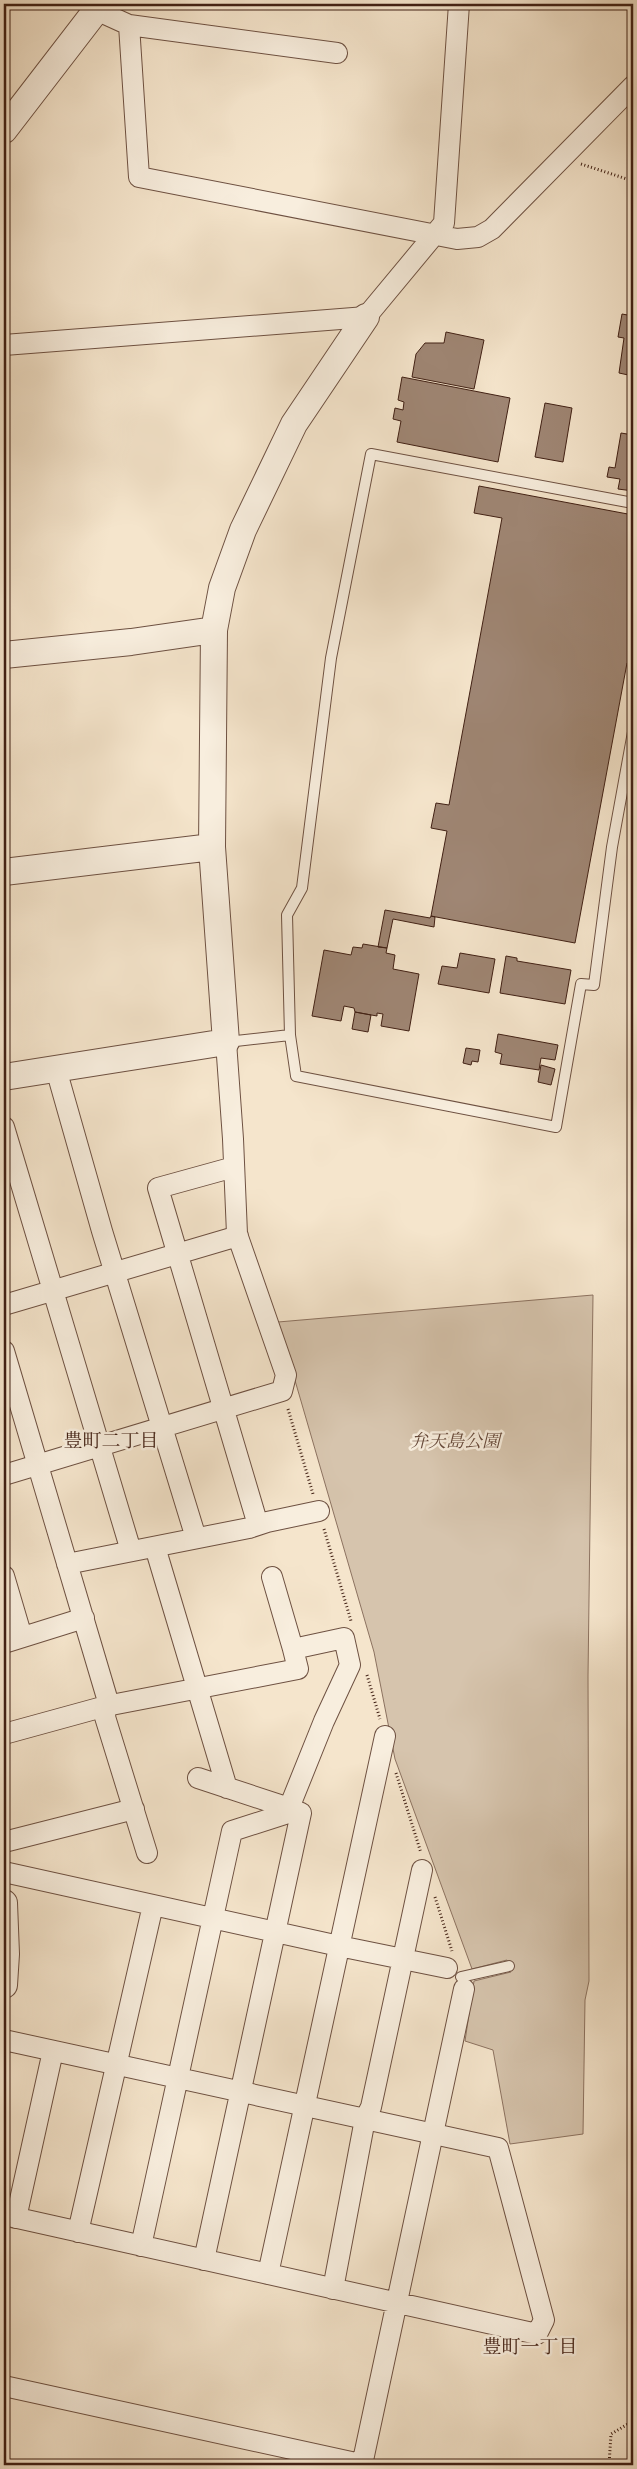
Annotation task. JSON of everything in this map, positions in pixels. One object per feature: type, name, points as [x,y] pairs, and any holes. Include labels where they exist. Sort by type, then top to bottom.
[{"type":"street","points":[[4,1476],[282,1391],[286,1375],[238,1236],[212,847],[214,630],[222,588],[243,530],[294,424],[366,317],[444,223],[460,4]]},
{"type":"street","points":[[4,130],[98,7],[129,25],[337,53]]},
{"type":"street","points":[[129,25],[139,177],[433,236],[457,239],[478,237],[492,229],[633,86]]},
{"type":"street","points":[[4,345],[366,317]]},
{"type":"street","points":[[4,656],[130,642],[214,630]]},
{"type":"street","points":[[4,872],[212,847]]},
{"type":"street","points":[[4,1077],[226,1042]]},
{"type":"street","points":[[56,1069],[114,1273],[196,1538]]},
{"type":"street","points":[[4,1127],[131,1551]]},
{"type":"street","points":[[234,1167],[158,1188],[258,1525]]},
{"type":"street","points":[[4,1305],[238,1236]]},
{"type":"street","points":[[4,1351],[107,1698],[105,1717],[147,1853]]},
{"type":"street","points":[[67,1564],[155,1547],[318,1511]]},
{"type":"street","points":[[155,1547],[227,1788]]},
{"type":"street","points":[[4,1576],[13,1640],[84,1618]]},
{"type":"street","points":[[4,1734],[106,1706],[298,1669],[272,1576]]},
{"type":"street","points":[[141,2246],[232,1832],[285,1814],[350,1665],[344,1638],[293,1649]]},
{"type":"street","points":[[268,2274],[385,1736]]},
{"type":"street","points":[[198,1778],[301,1812],[204,2260]]},
{"type":"street","points":[[4,1842],[134,1810]]},
{"type":"street","points":[[333,2289],[365,2119],[371,2107],[404,1959],[422,1864]]},
{"type":"street","points":[[4,1872],[404,1959],[457,1978],[433,2134],[363,2465],[4,2386]]},
{"type":"street","points":[[4,1903],[6,1954],[4,1985]]},
{"type":"street","points":[[78,2232],[152,1905]]},
{"type":"street","points":[[4,2040],[498,2148],[544,2320],[537,2334],[10,2217],[53,2051]]},
{"type":"lane","points":[[633,503],[371,454],[331,658],[302,888],[287,916],[290,1035],[296,1076],[556,1127],[581,984],[594,985],[612,847],[633,732]]},
{"type":"lane","points":[[226,1042],[290,1035]]},
{"type":"lane","points":[[457,1978],[509,1966]]},
{"type":"path","points":[[561,158],[633,181]]},
{"type":"path","points":[[282,1391],[353,1628]]},
{"type":"path","points":[[366,1673],[422,1864]]},
{"type":"path","points":[[435,1895],[457,1978]]},
{"type":"path","points":[[610,2465],[612,2434],[633,2421]]},
{"type":"path","points":[[632,2465],[633,2444]]},
{"type":"green space","name":"弁天島公園","points":[[593,1295],[588,1676],[589,1981],[585,2000],[583,2134],[510,2144],[493,2050],[465,2041],[474,1981],[511,1972],[507,1960],[472,1969],[395,1759],[374,1652],[278,1322]]},
{"type":"building","points":[[622,314],[633,316],[633,376],[619,373],[624,338],[618,337]]},
{"type":"building","points":[[446,332],[484,340],[474,389],[412,377],[416,354],[425,343],[444,343]]},
{"type":"building","points":[[402,377],[510,398],[498,462],[397,442],[401,421],[393,419],[395,408],[403,410],[404,402],[398,400]]},
{"type":"building","points":[[545,403],[572,408],[563,462],[535,457]]},
{"type":"building","points":[[621,433],[633,435],[633,491],[618,489],[620,479],[607,477],[609,467],[615,468]]},
{"type":"building","points":[[479,486],[633,515],[633,629],[629,650],[633,651],[633,665],[627,663],[575,943],[431,916],[447,831],[431,828],[436,803],[449,805],[502,518],[474,513]]},
{"type":"building","points":[[385,910],[430,918],[431,916],[435,917],[434,927],[393,919],[387,948],[378,947]]},
{"type":"building","points":[[363,944],[387,948],[386,953],[395,955],[393,969],[419,974],[409,1031],[381,1026],[383,1014],[377,1013],[377,1016],[355,1012],[354,1008],[344,1006],[341,1021],[312,1016],[324,950],[351,955],[353,947],[362,948]]},
{"type":"building","points":[[460,953],[495,959],[489,993],[438,984],[442,966],[457,968]]},
{"type":"building","points":[[506,956],[517,958],[517,961],[571,970],[565,1004],[500,993]]},
{"type":"building","points":[[355,1012],[371,1015],[368,1032],[352,1029]]},
{"type":"building","points":[[498,1034],[558,1045],[555,1060],[541,1058],[539,1070],[500,1064],[502,1054],[495,1052]]},
{"type":"building","points":[[466,1048],[480,1050],[478,1062],[472,1061],[471,1065],[463,1063]]},
{"type":"building","points":[[541,1065],[555,1069],[551,1085],[538,1082]]},
{"type":"district","name":"豊町二丁目","points":[[111,1442]]},
{"type":"district","name":"豊町一丁目","points":[[530,2348]]}]
